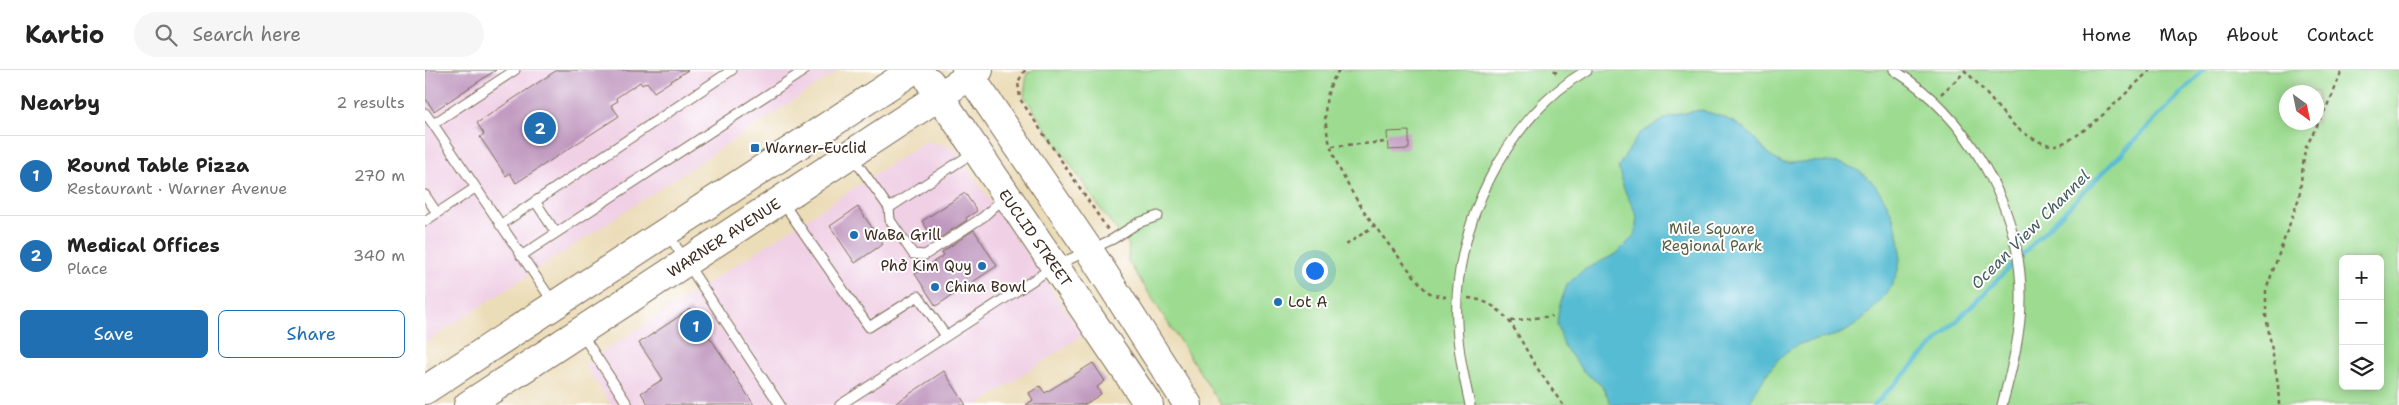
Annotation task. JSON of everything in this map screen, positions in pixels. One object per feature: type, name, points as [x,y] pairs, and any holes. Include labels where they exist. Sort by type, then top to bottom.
[{"type":"main road","points":[[425,390],[913,70]]},
{"type":"main road","name":"EUCLID STREET","points":[[922,70],[1149,405]]},
{"type":"main road","points":[[972,72],[1188,405]]},
{"type":"main road","name":"WARNER AVENUE","points":[[468,405],[940,97],[972,72]]},
{"type":"main road","points":[[493,388],[507,364],[549,333],[555,322],[555,304]]},
{"type":"lane","points":[[433,124],[515,70]]},
{"type":"lane","points":[[500,225],[732,70]]},
{"type":"lane","points":[[521,256],[805,70]]},
{"type":"lane","points":[[1470,405],[1459,355],[1457,321],[1463,250],[1473,215],[1500,158],[1525,123],[1554,95],[1587,70]]},
{"type":"lane","points":[[1894,70],[1934,101],[1960,130],[1988,174],[2005,209],[2015,244],[2021,292],[2012,369],[2002,405]]},
{"type":"lane","points":[[425,112],[555,304]]},
{"type":"lane","points":[[889,208],[976,151]]},
{"type":"lane","points":[[852,155],[889,208],[890,220],[913,254],[925,255],[983,217],[1006,196]]},
{"type":"lane","points":[[425,221],[475,188]]},
{"type":"lane","points":[[425,194],[437,213]]},
{"type":"lane","points":[[535,201],[557,233]]},
{"type":"lane","points":[[781,201],[869,327],[918,296],[946,336]]},
{"type":"lane","points":[[840,405],[1055,266],[1113,239],[1138,223],[1158,216]]},
{"type":"lane","points":[[666,232],[780,405]]},
{"type":"lane","points":[[581,333],[628,405]]},
{"type":"path","points":[[1339,70],[1331,81],[1325,95],[1323,111],[1332,146],[1348,188],[1426,291],[1434,295],[1471,298],[1492,304],[1511,320],[1533,362],[1563,405]]},
{"type":"path","points":[[1934,101],[1965,71],[2018,128],[2039,142],[2055,146],[2073,138],[2112,108],[2150,70]]},
{"type":"path","points":[[2279,405],[2278,384],[2265,316],[2266,290],[2299,198],[2305,149],[2332,96],[2342,70]]},
{"type":"path","points":[[1332,146],[1387,142]]},
{"type":"path","points":[[1346,245],[1375,225]]},
{"type":"path","points":[[1511,320],[1552,316]]},
{"type":"shaded area","points":[[425,70],[840,70],[425,343]]},
{"type":"shaded area","points":[[926,141],[953,147],[1083,335],[978,405],[611,405],[584,364]]},
{"type":"green space","name":"Mile Square Regional Park","points":[[1033,70],[2399,70],[2399,405],[1221,405],[1128,261],[1129,245],[1104,214],[1024,96],[1027,73]]},
{"type":"water","points":[[1700,110],[1720,116],[1739,125],[1769,155],[1778,161],[1786,163],[1836,163],[1849,166],[1866,176],[1883,197],[1896,227],[1900,244],[1900,260],[1897,274],[1881,300],[1854,326],[1842,333],[1800,344],[1784,354],[1766,376],[1751,400],[1750,405],[1612,405],[1602,386],[1582,370],[1564,346],[1557,324],[1559,307],[1567,285],[1582,271],[1616,254],[1635,235],[1637,216],[1624,189],[1618,167],[1639,134],[1670,116]]},
{"type":"building","points":[[425,70],[496,70],[434,111],[425,98]]},
{"type":"building","points":[[557,70],[688,70],[654,92],[647,82],[642,85],[640,82],[616,98],[618,101],[611,105],[619,116],[516,183],[510,173],[506,176],[480,137],[484,134],[477,123]]},
{"type":"building","points":[[1409,131],[1409,149],[1388,150],[1387,132]]},
{"type":"building","points":[[965,193],[977,211],[966,218],[967,220],[935,241],[922,221]]},
{"type":"building","points":[[858,207],[883,244],[855,263],[830,226]]},
{"type":"building","points":[[974,230],[997,266],[936,306],[915,274],[944,255],[942,252]]},
{"type":"building","points":[[690,309],[754,405],[649,405],[641,393],[663,379],[639,343]]},
{"type":"building","points":[[1093,363],[1105,381],[1097,387],[1101,394],[1084,405],[1026,405],[1033,400],[1029,393],[1040,386],[1045,393]]},
{"type":"building","points":[[944,371],[966,405],[893,405]]},
{"type":"waterway","name":"Ocean View Channel","points":[[1874,405],[2204,70]]},
{"type":"place","name":"Medical Offices","points":[[540,128]]},
{"type":"place","name":"Warner-Euclid","points":[[755,148]]},
{"type":"place","name":"WaBa Grill","points":[[854,235]]},
{"type":"place","name":"Phở Kim Quy","points":[[982,266]]},
{"type":"place","name":"China Bowl","points":[[935,287]]},
{"type":"place","name":"Lot A","points":[[1278,302]]},
{"type":"place","name":"Round Table Pizza","points":[[696,326]]}]
